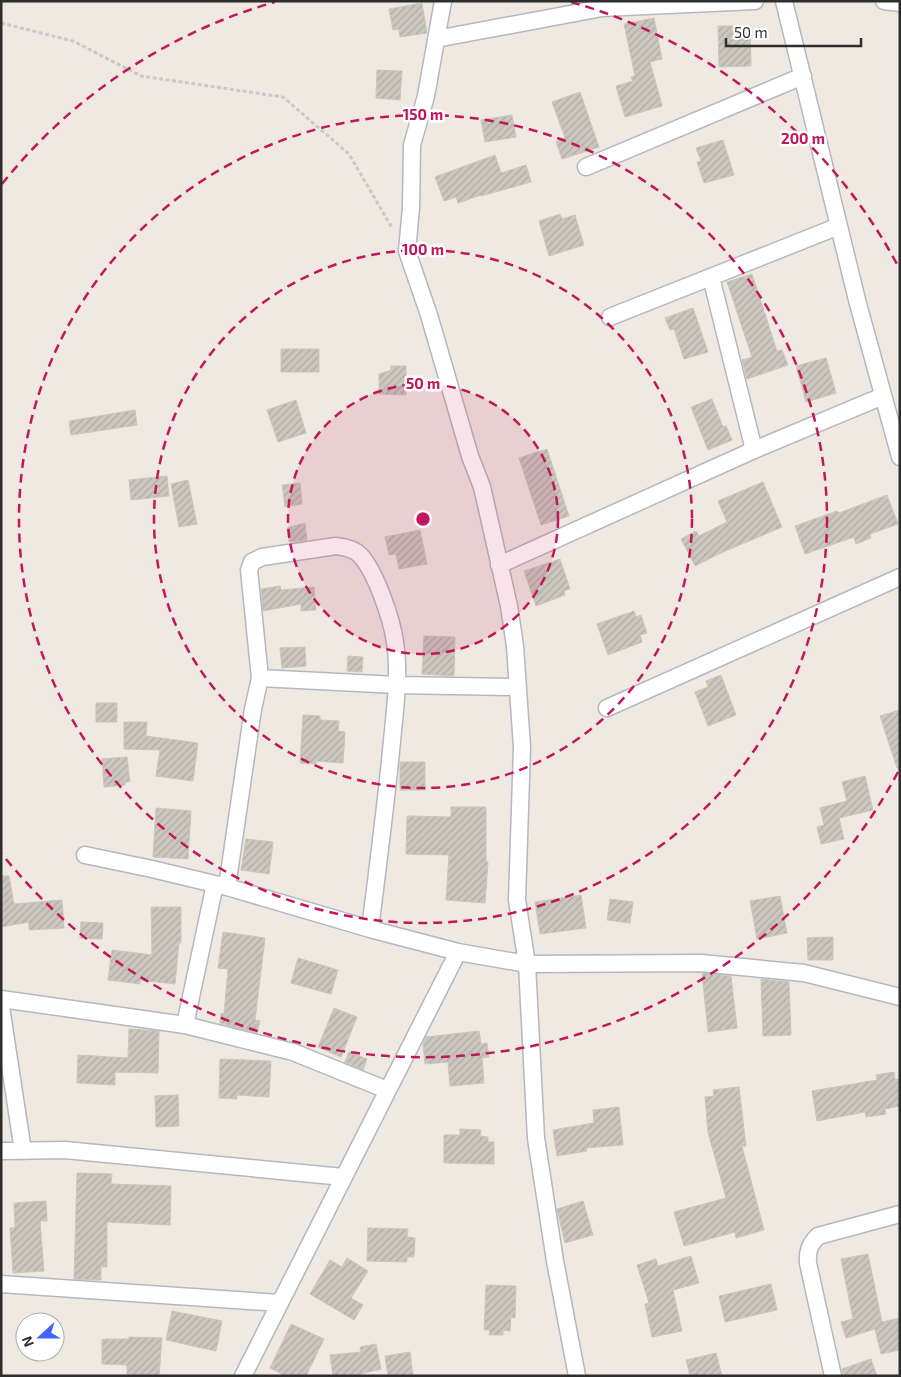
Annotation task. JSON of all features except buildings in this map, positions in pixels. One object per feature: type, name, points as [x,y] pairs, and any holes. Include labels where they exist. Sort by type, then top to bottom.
[{"type":"street","points":[[443,1],[426,96],[412,145],[411,208],[407,251],[429,315],[470,456],[482,486],[509,606],[515,646],[522,747],[517,900],[527,964],[536,1138],[555,1262],[577,1376]]},
{"type":"street","points":[[436,39],[602,8],[754,1]]},
{"type":"street","points":[[784,1],[839,226],[900,457]]},
{"type":"street","points":[[884,1],[900,3]]},
{"type":"street","points":[[586,167],[803,76]]},
{"type":"street","points":[[610,317],[839,226]]},
{"type":"street","points":[[711,277],[754,450]]},
{"type":"street","points":[[499,565],[754,450],[883,396]]},
{"type":"street","points":[[185,1025],[221,885],[260,678],[249,570],[252,562],[262,557],[336,546],[348,548],[360,554],[387,606],[396,643],[397,685],[384,817],[370,929]]},
{"type":"street","points":[[607,708],[900,578]]},
{"type":"street","points":[[260,678],[397,685],[517,687]]},
{"type":"street","points":[[85,855],[221,885],[370,929],[458,952],[527,964],[701,963],[804,973],[900,997]]},
{"type":"street","points":[[242,1376],[458,952]]},
{"type":"street","points":[[1,1000],[185,1025],[293,1052],[387,1090]]},
{"type":"street","points":[[1,1007],[23,1151]]},
{"type":"street","points":[[1,1151],[65,1150],[343,1177]]},
{"type":"street","points":[[833,1376],[808,1263],[807,1254],[811,1243],[818,1236],[830,1232],[900,1214]]},
{"type":"street","points":[[1,1284],[280,1302]]},
{"type":"path","points":[[1,23],[72,41],[141,76],[283,97],[349,154],[407,251]]}]
